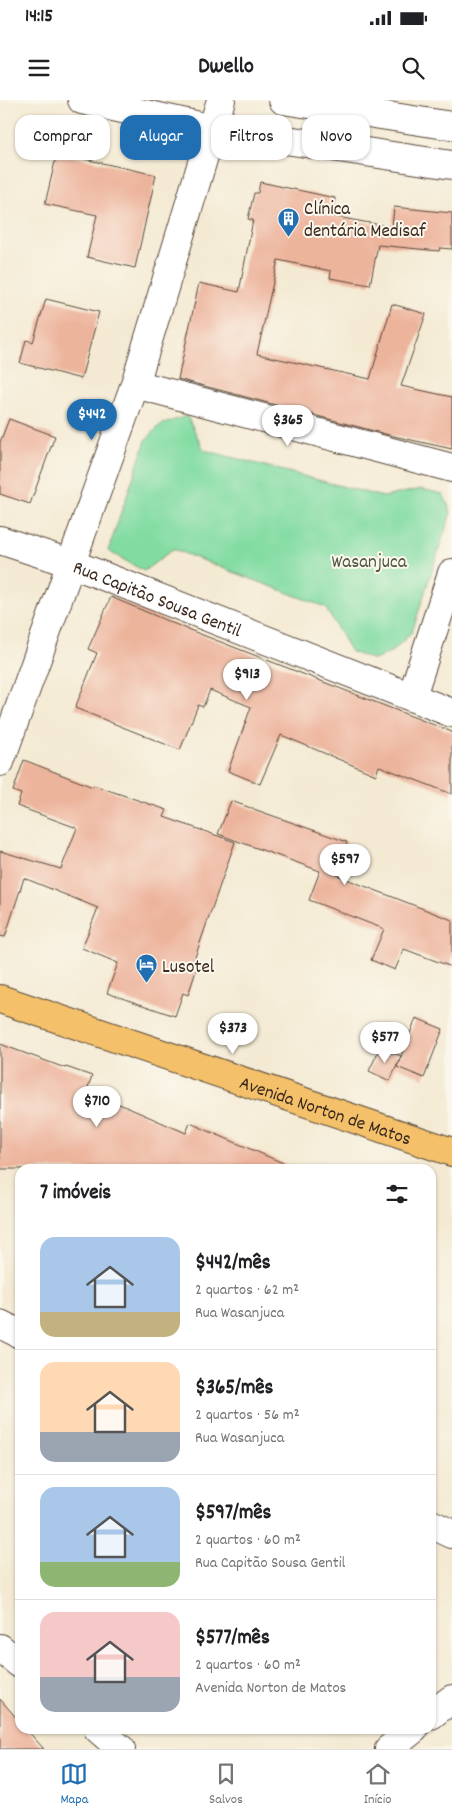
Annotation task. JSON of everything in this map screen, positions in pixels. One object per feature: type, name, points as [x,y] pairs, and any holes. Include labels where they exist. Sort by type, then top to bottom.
[{"type":"main road","name":"Avenida Norton de Matos","points":[[0,999],[452,1152]]},
{"type":"street","points":[[82,100],[211,129]]},
{"type":"street","points":[[217,115],[221,100]]},
{"type":"street","points":[[283,100],[452,126]]},
{"type":"street","points":[[0,762],[135,384],[211,136]]},
{"type":"street","points":[[292,141],[452,165]]},
{"type":"street","points":[[135,384],[452,468]]},
{"type":"street","name":"Rua Capitão Sousa Gentil","points":[[0,540],[70,563],[452,713]]},
{"type":"street","points":[[412,696],[452,573]]},
{"type":"street","points":[[0,1324],[15,1332]]},
{"type":"street","points":[[436,1526],[452,1534]]},
{"type":"street","points":[[0,1648],[15,1660]]},
{"type":"street","points":[[436,1711],[452,1699]]},
{"type":"street","points":[[104,1734],[121,1749]]},
{"type":"street","points":[[389,1749],[408,1734]]},
{"type":"green space","name":"Wasanjuca","points":[[187,416],[204,450],[383,497],[421,489],[443,494],[451,512],[412,632],[394,650],[375,660],[351,652],[325,607],[173,549],[144,571],[108,551],[146,440],[160,425]]},
{"type":"building","points":[[55,160],[88,160],[156,175],[135,268],[87,257],[97,215],[45,204]]},
{"type":"building","points":[[260,182],[335,198],[331,216],[392,227],[394,207],[452,213],[452,249],[440,248],[439,251],[378,245],[370,285],[330,278],[331,271],[278,260],[257,354],[370,379],[392,304],[426,314],[401,386],[452,397],[452,449],[389,435],[178,379],[199,283],[239,292],[253,220],[248,219],[254,193],[258,193]]},
{"type":"building","points":[[46,299],[99,312],[81,379],[20,363],[26,340],[33,342]]},
{"type":"building","points":[[9,419],[55,436],[30,504],[0,494],[0,442]]},
{"type":"building","points":[[111,597],[177,625],[452,732],[452,794],[379,766],[376,775],[281,735],[260,784],[228,771],[251,707],[210,690],[203,707],[198,705],[180,750],[75,708],[97,653],[88,649]]},
{"type":"building","points":[[24,760],[93,787],[93,785],[167,810],[164,817],[235,842],[193,963],[198,965],[188,995],[183,993],[175,1016],[107,993],[118,963],[82,948],[98,908],[24,878],[5,937],[0,936],[0,851],[61,869],[77,828],[17,806],[21,794],[13,791]]},
{"type":"building","points":[[231,801],[347,842],[336,875],[452,920],[452,967],[404,949],[395,970],[371,960],[384,929],[309,900],[320,871],[218,834]]},
{"type":"building","points":[[416,1018],[443,1029],[424,1078],[397,1067]]},
{"type":"building","points":[[0,1044],[92,1076],[87,1090],[186,1133],[190,1123],[285,1164],[15,1164],[15,1169],[0,1169]]},
{"type":"building","points":[[380,1048],[401,1056],[390,1081],[369,1071]]},
{"type":"building","points":[[0,1699],[15,1716],[15,1734],[30,1734],[44,1749],[0,1749]]},
{"type":"place","name":"Clínica dentária Medisaf","points":[[288,237]]},
{"type":"place","name":"Lusotel","points":[[146,984]]}]
